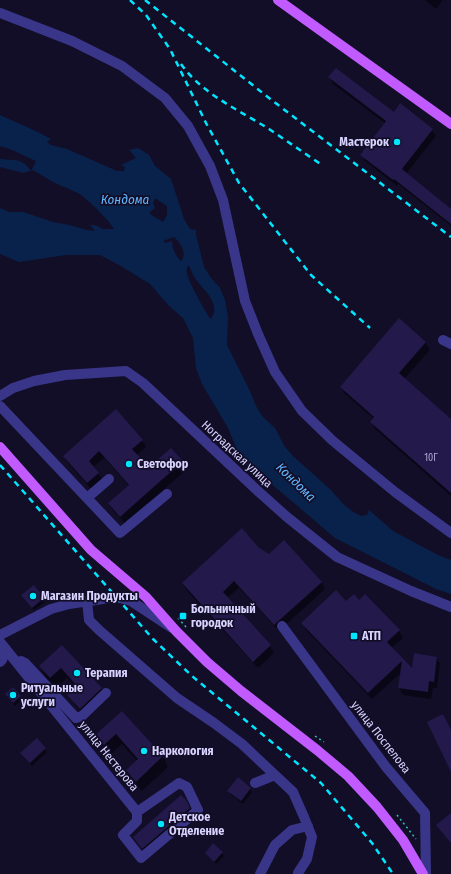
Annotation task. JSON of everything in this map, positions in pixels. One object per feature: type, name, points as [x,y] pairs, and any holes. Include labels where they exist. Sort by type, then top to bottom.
[{"type":"main road","points":[[278,0],[451,124]]},
{"type":"main road","points":[[0,447],[90,550],[146,597],[176,631],[207,662],[348,776],[377,807],[403,840],[423,874]]},
{"type":"street","points":[[0,13],[72,41],[122,66],[165,98],[188,126],[210,166],[223,200],[245,301],[275,372],[302,411],[333,441],[395,492],[451,533]]},
{"type":"street","name":"Ноградская улица","points":[[0,396],[13,388],[34,381],[65,375],[126,371],[143,383],[287,517],[337,556],[411,591],[451,607]]},
{"type":"street","points":[[0,406],[120,533],[167,494]]},
{"type":"street","points":[[87,498],[110,479]]},
{"type":"street","points":[[0,635],[51,609],[69,604],[116,598],[130,601],[176,631]]},
{"type":"street","points":[[87,601],[89,620],[99,630],[177,698],[242,744],[293,792],[312,837],[307,859],[298,873]]},
{"type":"street","name":"улица Поспелова","points":[[282,626],[386,768],[426,813],[426,874]]},
{"type":"street","points":[[0,662],[6,649],[25,663],[76,718],[82,716],[106,693]]},
{"type":"street","name":"улица Нестерова","points":[[6,649],[137,817]]},
{"type":"street","points":[[255,783],[275,775]]},
{"type":"street","points":[[179,783],[186,787],[198,810],[141,858],[123,835],[137,817],[179,783]]},
{"type":"street","points":[[260,874],[275,845],[292,830],[308,826]]},
{"type":"path","points":[[176,616],[190,631]]},
{"type":"path","points":[[310,732],[327,745]]},
{"type":"path","points":[[397,816],[417,840]]},
{"type":"water","name":"Кондома","points":[[0,115],[51,139],[47,142],[51,145],[67,149],[117,171],[124,171],[125,167],[121,165],[136,158],[129,150],[138,148],[149,155],[155,166],[171,179],[184,219],[190,229],[196,230],[204,267],[220,288],[225,300],[228,317],[227,345],[257,408],[263,417],[275,428],[285,447],[293,456],[352,511],[361,516],[367,515],[369,510],[393,531],[438,555],[451,560],[451,594],[436,589],[335,538],[261,475],[242,462],[238,456],[228,428],[202,384],[196,368],[193,338],[183,318],[169,306],[150,284],[100,255],[66,255],[19,262],[0,254],[0,208],[9,212],[23,212],[53,222],[87,230],[95,231],[90,225],[102,229],[114,229],[95,207],[80,194],[53,182],[33,170],[31,171],[36,161],[0,146]],"holes":[[[155,198],[167,206],[167,215],[163,222],[150,214],[150,212],[155,208],[153,203]],[[174,237],[176,239],[181,245],[184,255],[181,261],[177,257],[172,241],[165,243],[163,241]],[[188,265],[195,278],[213,302],[214,313],[211,319],[188,278]]]},
{"type":"water","points":[[0,159],[17,160],[31,171],[24,173],[0,167]]},
{"type":"building","name":"Мастерок","points":[[336,68],[394,112],[400,103],[433,129],[402,169],[451,209],[451,224],[394,179],[393,180],[360,155],[386,121],[328,77]]},
{"type":"building","points":[[399,318],[426,342],[399,373],[451,419],[451,493],[370,422],[374,417],[340,387]]},
{"type":"building","name":"Светофор","points":[[116,409],[143,440],[132,449],[149,467],[171,448],[183,461],[120,517],[108,503],[129,485],[99,451],[89,461],[99,473],[87,483],[63,456]]},
{"type":"building","points":[[242,528],[258,547],[269,554],[284,540],[322,582],[274,625],[234,581],[223,592],[271,645],[253,662],[182,583]]},
{"type":"building","name":"Магазин Продукты","points":[[34,585],[44,598],[32,608],[21,595]]},
{"type":"building","name":"АТП","points":[[336,590],[346,601],[354,594],[359,600],[365,594],[400,630],[387,642],[412,668],[414,653],[437,657],[434,682],[429,681],[428,692],[398,688],[402,661],[368,693],[301,623]]},
{"type":"building","name":"Терапия","points":[[62,645],[102,688],[80,709],[67,695],[77,686],[61,668],[50,678],[39,666]]},
{"type":"building","name":"Ритуальные услуги","points":[[13,687],[21,696],[13,703],[5,694]]},
{"type":"building","name":"Наркология","points":[[122,711],[163,756],[136,782],[126,770],[138,759],[116,734],[104,745],[95,735]]},
{"type":"building","points":[[443,714],[451,730],[451,772],[427,722]]},
{"type":"building","points":[[37,738],[46,748],[30,763],[20,753]]},
{"type":"building","points":[[238,777],[251,788],[241,801],[227,791]]},
{"type":"building","name":"Детское Отделение","points":[[181,795],[186,800],[190,808],[142,849],[133,837]]},
{"type":"building","points":[[451,813],[451,843],[436,825]]},
{"type":"building","points":[[213,843],[223,852],[214,862],[205,853]]},
{"type":"railway","points":[[130,0],[146,15],[170,49],[206,123],[239,183],[311,275],[370,328]]},
{"type":"railway","points":[[145,0],[269,98],[451,237]]},
{"type":"railway","points":[[181,64],[190,75],[210,93],[269,129],[322,165]]},
{"type":"railway","points":[[0,465],[153,639],[192,676],[321,783],[372,843],[393,874]]},
{"type":"place","name":"Мастерок","points":[[397,142]]},
{"type":"place","name":"Светофор","points":[[129,464]]},
{"type":"place","name":"Магазин Продукты","points":[[33,596]]},
{"type":"place","name":"Больничный городок","points":[[183,616]]},
{"type":"place","name":"АТП","points":[[354,636]]},
{"type":"place","name":"Терапия","points":[[77,673]]},
{"type":"place","name":"Ритуальные услуги","points":[[13,695]]},
{"type":"place","name":"Наркология","points":[[144,751]]},
{"type":"place","name":"Детское Отделение","points":[[161,824]]}]
